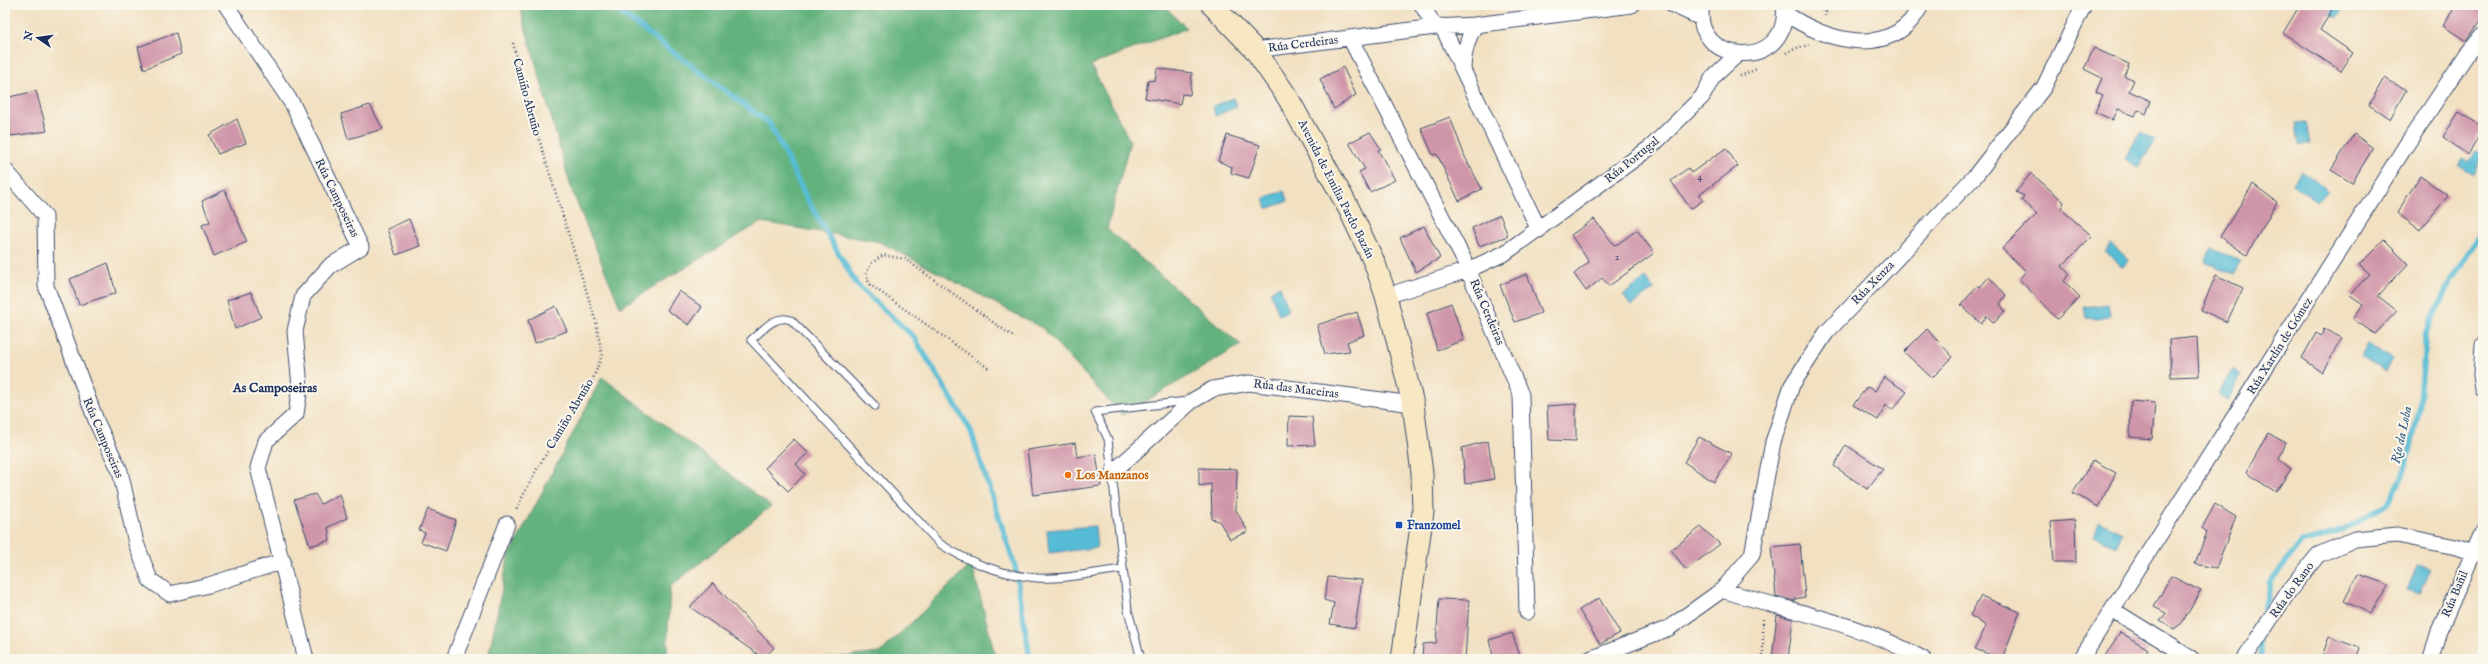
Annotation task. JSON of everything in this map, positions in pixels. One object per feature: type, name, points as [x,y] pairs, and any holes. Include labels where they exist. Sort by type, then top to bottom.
[{"type":"street","name":"Rúa Camposeiras","points":[[226,5],[293,106],[361,247],[330,266],[303,296],[295,332],[300,387],[296,414],[266,441],[258,468],[283,561],[306,659]]},
{"type":"street","name":"Avenida de Emilia Pardo Bazán","points":[[1212,5],[1255,50],[1288,98],[1349,209],[1375,264],[1386,296],[1413,404],[1422,473],[1423,512],[1402,659]]},
{"type":"street","points":[[1422,5],[1438,26],[1463,71],[1539,230]]},
{"type":"street","points":[[1438,26],[1475,25],[1599,7],[1632,5]]},
{"type":"street","points":[[1673,5],[1702,12],[1706,33],[1716,44],[1726,51],[1738,54],[1758,52],[1775,40],[1780,32],[1785,9],[1809,29]]},
{"type":"street","points":[[1780,32],[1809,29],[1852,41],[1879,40],[1894,35],[1908,25],[1921,5]]},
{"type":"street","name":"Rúa Xenza","points":[[1590,659],[1669,628],[1722,590],[1752,555],[1773,442],[1792,385],[1826,333],[1975,176],[2044,87],[2084,5]]},
{"type":"street","points":[[1463,71],[1463,57],[1468,39],[1475,25]]},
{"type":"street","name":"Rúa Cerdeiras","points":[[1255,50],[1438,26]]},
{"type":"street","name":"Rúa Xardín de Gómez","points":[[2081,659],[2405,147],[2467,54],[2483,35]]},
{"type":"street","name":"Rúa Cerdeiras","points":[[1350,38],[1468,270],[1521,394],[1527,612]]},
{"type":"street","name":"Rúa Portugal","points":[[1713,77],[1716,44]]},
{"type":"street","name":"Rúa Portugal","points":[[1386,296],[1468,270],[1506,253],[1651,147],[1702,97],[1713,77],[1738,54]]},
{"type":"street","name":"Rúa Camposeiras","points":[[5,170],[45,216],[46,286],[88,402],[120,471],[136,543],[150,580],[170,594],[209,585],[283,561]]},
{"type":"street","points":[[2483,345],[2480,375],[2483,389]]},
{"type":"street","name":"Rúa das Maceiras","points":[[1113,472],[1192,401],[1214,389],[1249,383],[1413,404]]},
{"type":"street","points":[[454,659],[507,524]]},
{"type":"street","name":"Rúa Bañil","points":[[2431,659],[2440,631],[2483,531]]},
{"type":"street","name":"Rúa do Rano","points":[[2244,659],[2289,591],[2318,555],[2355,539],[2397,535],[2456,547],[2473,553]]},
{"type":"street","points":[[1722,590],[1856,627],[1899,646],[1923,659]]},
{"type":"street","points":[[2113,610],[2192,659]]},
{"type":"lane","points":[[874,406],[791,320],[784,317],[776,320],[751,340],[938,544],[954,554],[996,570],[1029,577],[1052,578],[1123,569]]},
{"type":"lane","points":[[1141,659],[1128,610],[1115,511],[1113,472],[1108,439],[1095,412],[1192,401]]},
{"type":"path","points":[[1811,5],[1826,12]]},
{"type":"path","name":"Camiño Abruño","points":[[507,524],[538,467],[591,384],[602,354],[596,322],[536,129],[513,43]]},
{"type":"path","points":[[988,368],[869,284],[866,273],[872,263],[883,255],[905,258],[1015,338]]},
{"type":"path","points":[[1763,602],[1763,659]]},
{"type":"green space","points":[[519,5],[1163,5],[1187,28],[1091,65],[1130,141],[1107,229],[1241,345],[1122,415],[1042,328],[880,242],[761,222],[620,307],[572,191]]},
{"type":"green space","points":[[602,377],[771,506],[670,587],[667,659],[488,659],[508,558]]},
{"type":"green space","points":[[972,564],[996,659],[821,659],[880,653]]},
{"type":"water","points":[[2332,5],[2345,5],[2337,18],[2327,12]]},
{"type":"water","points":[[1233,98],[1237,107],[1215,116],[1213,106]]},
{"type":"water","points":[[2306,122],[2311,143],[2299,146],[2296,123]]},
{"type":"water","points":[[2140,132],[2155,140],[2138,168],[2125,159]]},
{"type":"water","points":[[2476,151],[2483,155],[2474,175],[2459,166],[2463,158],[2469,162]]},
{"type":"water","points":[[2302,170],[2329,191],[2317,202],[2292,183]]},
{"type":"water","points":[[1284,191],[1288,201],[1267,209],[1264,198]]},
{"type":"water","points":[[2112,244],[2129,260],[2123,267],[2105,252]]},
{"type":"water","points":[[2211,248],[2240,261],[2235,274],[2205,262]]},
{"type":"water","points":[[1646,278],[1654,289],[1631,306],[1623,295]]},
{"type":"water","points":[[1280,286],[1289,310],[1279,315],[1270,291]]},
{"type":"water","points":[[2108,304],[2110,316],[2098,319],[2086,318],[2084,307]]},
{"type":"water","points":[[2367,345],[2392,359],[2385,372],[2360,356]]},
{"type":"water","points":[[2233,369],[2241,375],[2228,400],[2217,394]]},
{"type":"water","points":[[2099,521],[2122,533],[2116,546],[2094,536]]},
{"type":"water","points":[[1095,526],[1097,548],[1049,553],[1047,530]]},
{"type":"water","points":[[2417,566],[2430,570],[2420,594],[2407,590]]},
{"type":"building","points":[[2300,5],[2335,5],[2320,30],[2353,53],[2341,71],[2283,33]]},
{"type":"building","points":[[2456,5],[2483,5],[2483,18],[2466,41],[2443,26]]},
{"type":"building","points":[[176,33],[181,54],[144,69],[138,47]]},
{"type":"building","points":[[2094,48],[2129,64],[2124,76],[2134,80],[2129,91],[2151,101],[2146,114],[2138,110],[2135,116],[2118,109],[2113,120],[2095,112],[2103,95],[2096,92],[2102,78],[2084,69]]},
{"type":"building","points":[[1343,67],[1356,95],[1334,109],[1320,79]]},
{"type":"building","points":[[1157,68],[1192,73],[1190,95],[1182,94],[1180,104],[1145,98],[1148,81],[1155,80]]},
{"type":"building","points":[[2384,78],[2406,90],[2390,119],[2369,105]]},
{"type":"building","points":[[36,91],[47,131],[11,136],[5,98]]},
{"type":"building","points":[[370,105],[383,129],[348,139],[341,114]]},
{"type":"building","points":[[2459,112],[2483,127],[2468,155],[2443,137]]},
{"type":"building","points":[[1450,117],[1465,157],[1482,189],[1459,201],[1437,154],[1433,155],[1421,128]]},
{"type":"building","points":[[237,119],[246,143],[218,154],[209,135]]},
{"type":"building","points":[[1370,132],[1381,149],[1378,150],[1395,180],[1370,192],[1359,172],[1365,169],[1349,143]]},
{"type":"building","points":[[2354,134],[2373,148],[2352,183],[2331,170]]},
{"type":"building","points":[[1227,135],[1260,145],[1249,178],[1231,173],[1232,167],[1218,161]]},
{"type":"building","points":[[1726,148],[1738,166],[1699,195],[1703,200],[1691,209],[1671,181],[1688,168],[1691,173]]},
{"type":"building","points":[[2031,173],[2064,202],[2061,209],[2092,236],[2062,266],[2069,274],[2064,281],[2080,297],[2057,319],[2019,279],[2026,271],[2002,249],[2037,214],[2021,200],[2024,196],[2016,192]]},
{"type":"building","points":[[2420,176],[2448,196],[2420,230],[2397,213]]},
{"type":"building","points":[[2253,184],[2277,202],[2247,255],[2220,237]]},
{"type":"building","points":[[225,190],[247,242],[214,256],[202,225],[210,222],[202,201]]},
{"type":"building","points":[[1500,215],[1508,236],[1479,246],[1472,228]]},
{"type":"building","points":[[409,219],[420,246],[396,255],[387,229]]},
{"type":"building","points":[[1594,219],[1615,246],[1637,230],[1654,253],[1609,286],[1602,278],[1586,291],[1574,274],[1589,262],[1571,235]]},
{"type":"building","points":[[1424,226],[1440,258],[1416,272],[1400,238]]},
{"type":"building","points":[[2384,240],[2408,264],[2378,296],[2397,311],[2375,334],[2353,319],[2363,304],[2350,295],[2369,274],[2359,265]]},
{"type":"building","points":[[108,263],[116,293],[79,305],[70,279]]},
{"type":"building","points":[[1527,274],[1541,313],[1515,322],[1500,285]]},
{"type":"building","points":[[2216,275],[2243,288],[2227,322],[2201,310]]},
{"type":"building","points":[[1989,277],[2006,295],[2000,304],[2005,311],[1994,323],[1987,316],[1981,324],[1961,305],[1978,285],[1980,287]]},
{"type":"building","points":[[679,291],[702,307],[689,325],[667,310]]},
{"type":"building","points":[[251,292],[261,317],[235,329],[227,300]]},
{"type":"building","points":[[1451,303],[1464,340],[1437,350],[1427,313]]},
{"type":"building","points":[[556,306],[567,331],[535,343],[528,320]]},
{"type":"building","points":[[1357,312],[1364,335],[1347,342],[1350,351],[1325,354],[1317,325]]},
{"type":"building","points":[[1927,329],[1953,357],[1932,378],[1904,352]]},
{"type":"building","points":[[2324,329],[2342,338],[2322,372],[2302,358],[2316,333],[2321,336]]},
{"type":"building","points":[[2197,337],[2199,376],[2171,377],[2169,340]]},
{"type":"building","points":[[1884,377],[1907,392],[1892,410],[1886,405],[1878,420],[1853,405],[1867,387],[1875,391]]},
{"type":"building","points":[[2131,401],[2155,403],[2152,439],[2130,437]]},
{"type":"building","points":[[1576,404],[1576,441],[1549,440],[1547,406]]},
{"type":"building","points":[[1289,416],[1312,417],[1315,445],[1288,446]]},
{"type":"building","points":[[2268,433],[2286,443],[2279,459],[2291,469],[2276,492],[2246,473]]},
{"type":"building","points":[[1699,437],[1732,454],[1714,482],[1684,462]]},
{"type":"building","points":[[794,439],[808,453],[796,464],[805,474],[788,491],[765,468]]},
{"type":"building","points":[[1488,441],[1494,479],[1465,484],[1462,448]]},
{"type":"building","points":[[1075,443],[1077,457],[1096,454],[1101,486],[1033,495],[1027,450]]},
{"type":"building","points":[[1846,445],[1883,469],[1867,489],[1834,466]]},
{"type":"building","points":[[2093,460],[2116,473],[2098,507],[2073,493]]},
{"type":"building","points":[[1199,468],[1237,469],[1236,510],[1248,532],[1230,539],[1219,521],[1212,519],[1211,484],[1199,486]]},
{"type":"building","points":[[315,494],[321,504],[340,494],[347,518],[328,527],[330,540],[310,546],[294,500]]},
{"type":"building","points":[[2215,504],[2236,517],[2216,568],[2195,564],[2207,532],[2202,528]]},
{"type":"building","points":[[428,509],[456,520],[446,551],[421,542],[425,533],[419,530]]},
{"type":"building","points":[[2075,520],[2076,562],[2054,562],[2051,522]]},
{"type":"building","points":[[1701,527],[1720,544],[1686,570],[1671,550]]},
{"type":"building","points":[[1800,544],[1805,597],[1795,599],[1795,601],[1776,596],[1771,547]]},
{"type":"building","points":[[2358,574],[2389,585],[2370,614],[2344,601]]},
{"type":"building","points":[[2171,576],[2201,591],[2182,623],[2174,629],[2160,621],[2166,613],[2154,607]]},
{"type":"building","points":[[1328,577],[1362,580],[1355,628],[1330,624],[1334,603],[1324,600]]},
{"type":"building","points":[[713,583],[774,648],[763,658],[690,607]]},
{"type":"building","points":[[1981,596],[2020,612],[2002,659],[1975,649],[1986,626],[1970,615]]},
{"type":"building","points":[[1599,598],[1620,633],[1600,644],[1579,610]]},
{"type":"building","points":[[1439,599],[1469,600],[1465,659],[1422,659],[1423,644],[1436,643]]},
{"type":"building","points":[[1777,615],[1793,619],[1788,659],[1772,659]]},
{"type":"building","points":[[2120,632],[2148,649],[2141,659],[2103,659]]},
{"type":"building","points":[[1512,633],[1521,659],[1494,659],[1489,640]]},
{"type":"building","points":[[2329,637],[2360,648],[2356,659],[2321,659]]},
{"type":"waterway","points":[[610,5],[770,124],[807,199],[857,285],[914,337],[970,429],[1015,566],[1030,659]]},
{"type":"waterway","name":"Río da Loba","points":[[2261,624],[2270,582],[2301,543],[2344,530],[2388,503],[2406,469],[2419,411],[2426,332],[2446,290],[2483,230]]},
{"type":"waterway","name":"Río da Loba","points":[[2260,643],[2260,659]]},
{"type":"place","name":"Los Manzanos","points":[[1068,475]]},
{"type":"place","name":"Franzomel","points":[[1399,525]]},
{"type":"district","name":"As Camposeiras","points":[[275,388]]}]
